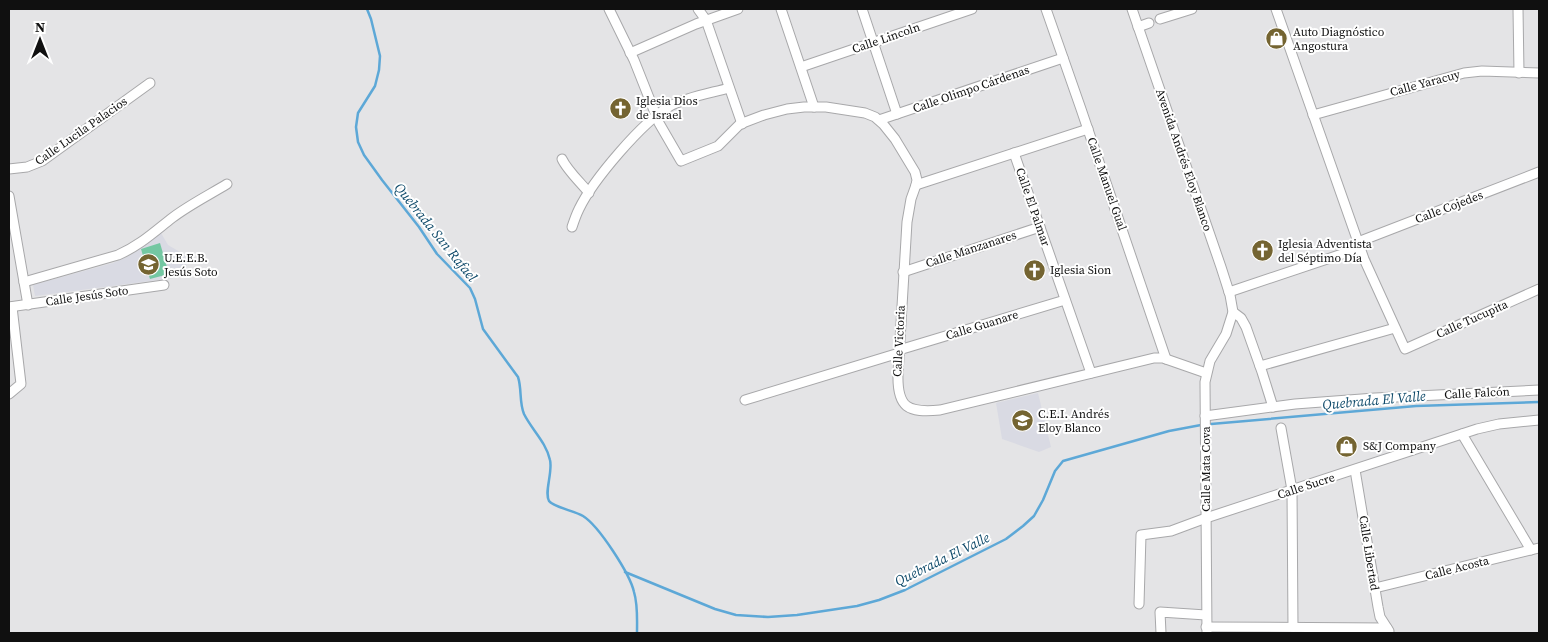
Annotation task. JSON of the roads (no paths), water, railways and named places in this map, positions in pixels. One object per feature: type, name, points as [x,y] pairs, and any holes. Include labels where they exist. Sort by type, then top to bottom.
[{"type":"street","points":[[609,9],[657,117],[682,161],[718,146],[742,124],[764,115],[787,109],[814,107],[848,110],[865,113],[879,120],[913,167],[916,185],[1088,129]]},
{"type":"street","points":[[698,9],[706,20],[742,124]]},
{"type":"street","points":[[630,53],[706,20],[738,9]]},
{"type":"street","points":[[781,9],[814,107]]},
{"type":"street","points":[[862,9],[897,114]]},
{"type":"street","name":"Calle Lincoln","points":[[800,67],[972,9]]},
{"type":"street","name":"Calle Manuel Gual","points":[[1046,9],[1166,359]]},
{"type":"street","name":"Avenida Andrés Eloy Blanco","points":[[1132,9],[1229,292],[1233,312]]},
{"type":"street","points":[[1160,19],[1192,9]]},
{"type":"street","points":[[1260,366],[1395,328],[1359,245],[1276,9]]},
{"type":"street","points":[[1518,9],[1519,73]]},
{"type":"street","points":[[1138,27],[1150,23]]},
{"type":"street","name":"Calle Olimpo Cárdenas","points":[[879,120],[1063,58]]},
{"type":"street","name":"Calle Yaracuy","points":[[1313,114],[1464,73],[1482,71],[1539,74]]},
{"type":"street","name":"Calle Lucila Palacios","points":[[9,169],[27,167],[42,161],[150,83]]},
{"type":"street","points":[[572,227],[578,210],[589,193],[621,152],[657,117],[673,105],[729,88]]},
{"type":"street","name":"Calle El Palmar","points":[[1014,153],[1091,373]]},
{"type":"street","points":[[562,159],[566,167],[589,193]]},
{"type":"street","name":"Calle Cojedes","points":[[1229,292],[1359,245],[1539,172]]},
{"type":"street","points":[[24,282],[130,250],[142,243],[178,214],[227,184]]},
{"type":"street","name":"Calle Victoria","points":[[916,185],[906,222],[897,384],[900,399],[907,406],[920,410],[954,407],[1154,358],[1166,359],[1206,373]]},
{"type":"street","points":[[9,196],[28,305]]},
{"type":"street","name":"Calle Manzanares","points":[[903,272],[1040,226]]},
{"type":"street","name":"Calle Jesús Soto","points":[[10,307],[164,285]]},
{"type":"street","name":"Calle Tucupita","points":[[1395,328],[1405,348],[1539,289]]},
{"type":"street","name":"Calle Guanare","points":[[745,400],[1066,300]]},
{"type":"street","points":[[9,394],[21,384],[10,307]]},
{"type":"street","points":[[1233,312],[1244,322],[1273,407]]},
{"type":"street","name":"Calle Mata Cova","points":[[1206,630],[1206,373],[1210,360],[1226,334],[1233,312]]},
{"type":"street","name":"Calle Falcón","points":[[1205,416],[1273,407],[1375,398],[1539,390]]},
{"type":"street","name":"Calle Sucre","points":[[1139,604],[1140,534],[1171,531],[1462,434],[1500,424],[1539,420]]},
{"type":"street","points":[[1281,428],[1292,490],[1293,627]]},
{"type":"street","points":[[1462,434],[1537,549]]},
{"type":"street","name":"Calle Libertad","points":[[1355,470],[1380,617],[1389,631]]},
{"type":"street","name":"Calle Acosta","points":[[1375,588],[1537,549]]},
{"type":"street","points":[[1161,633],[1160,612],[1206,615]]},
{"type":"street","points":[[1206,630],[1293,627],[1389,631]]},
{"type":"waterway","name":"Quebrada San Rafael","points":[[367,9],[380,56],[375,86],[358,113],[356,127],[358,142],[364,155],[419,227],[437,254],[470,288],[483,329],[518,377],[524,414],[548,454],[551,465],[547,492],[549,501],[575,512],[590,521],[613,551],[627,574],[634,592],[637,607],[637,633]]},
{"type":"waterway","name":"Quebrada El Valle","points":[[1211,424],[1416,406],[1539,402]]},
{"type":"waterway","name":"Quebrada El Valle","points":[[625,572],[715,609],[736,615],[768,617],[797,615],[857,606],[905,590],[1006,539],[1034,516],[1055,471],[1063,461],[1169,431],[1201,425]]},
{"type":"place","name":"Auto Diagnóstico Angostura","points":[[1277,39]]},
{"type":"place","name":"Iglesia Dios de Israel","points":[[620,108]]},
{"type":"place","name":"Iglesia Adventista del Séptimo Día","points":[[1262,251]]},
{"type":"place","name":"U.E.E.B. Jesús Soto","points":[[148,265]]},
{"type":"place","name":"Iglesia Sion","points":[[1034,270]]},
{"type":"place","name":"C.E.I. Andrés Eloy Blanco","points":[[1022,421]]},
{"type":"place","name":"S&J Company","points":[[1347,446]]}]
